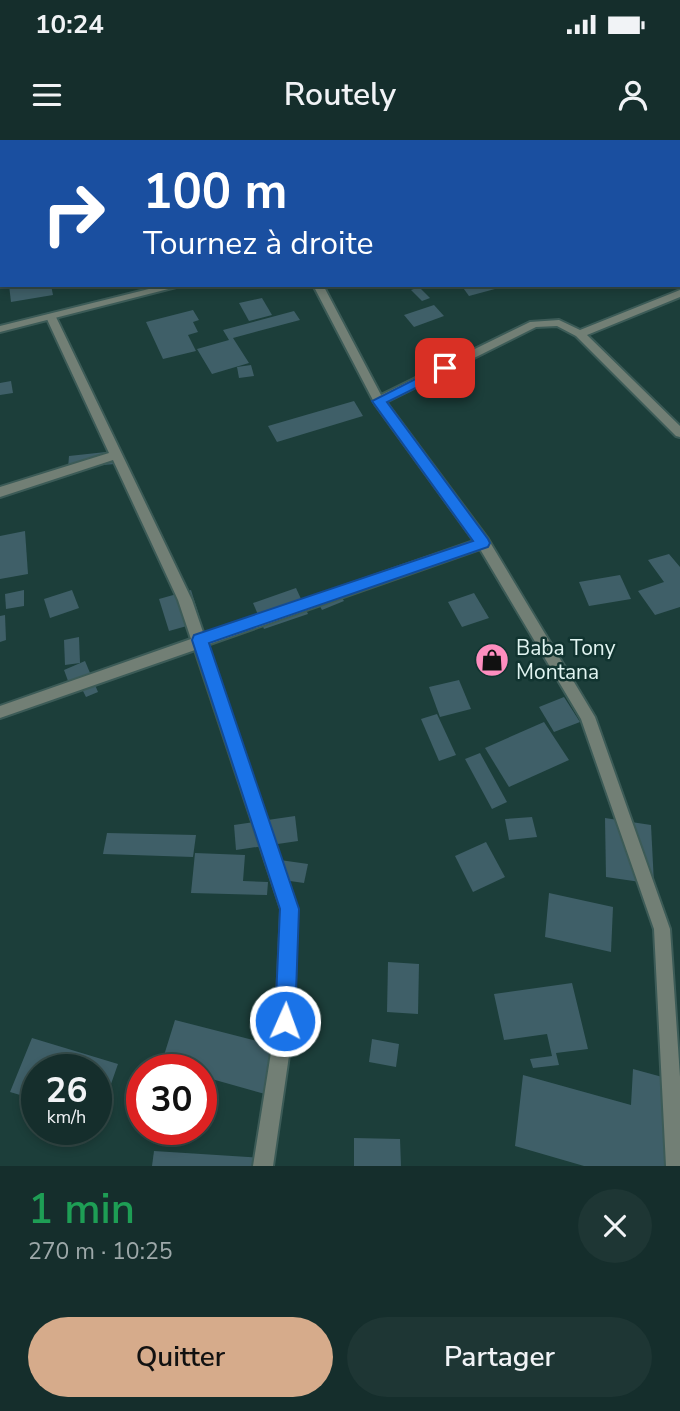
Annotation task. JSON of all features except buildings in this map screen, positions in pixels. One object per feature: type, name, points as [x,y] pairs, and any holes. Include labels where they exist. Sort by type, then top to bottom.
[{"type":"street","points":[[0,329],[170,287]]},
{"type":"street","points":[[319,287],[379,401],[483,543],[588,716],[662,929],[676,1166]]},
{"type":"street","points":[[580,334],[680,293]]},
{"type":"street","points":[[51,317],[185,600],[289,909],[285,1021],[263,1166]]},
{"type":"street","points":[[379,401],[534,324],[559,323],[580,334],[680,433]]},
{"type":"street","points":[[0,492],[116,455]]},
{"type":"street","points":[[0,712],[483,543]]},
{"type":"place","name":"Baba Tony Montana","points":[[492,660]]},
{"type":"route","points":[[285,1021],[289,909],[200,640],[483,543],[379,401],[445,368]]}]
